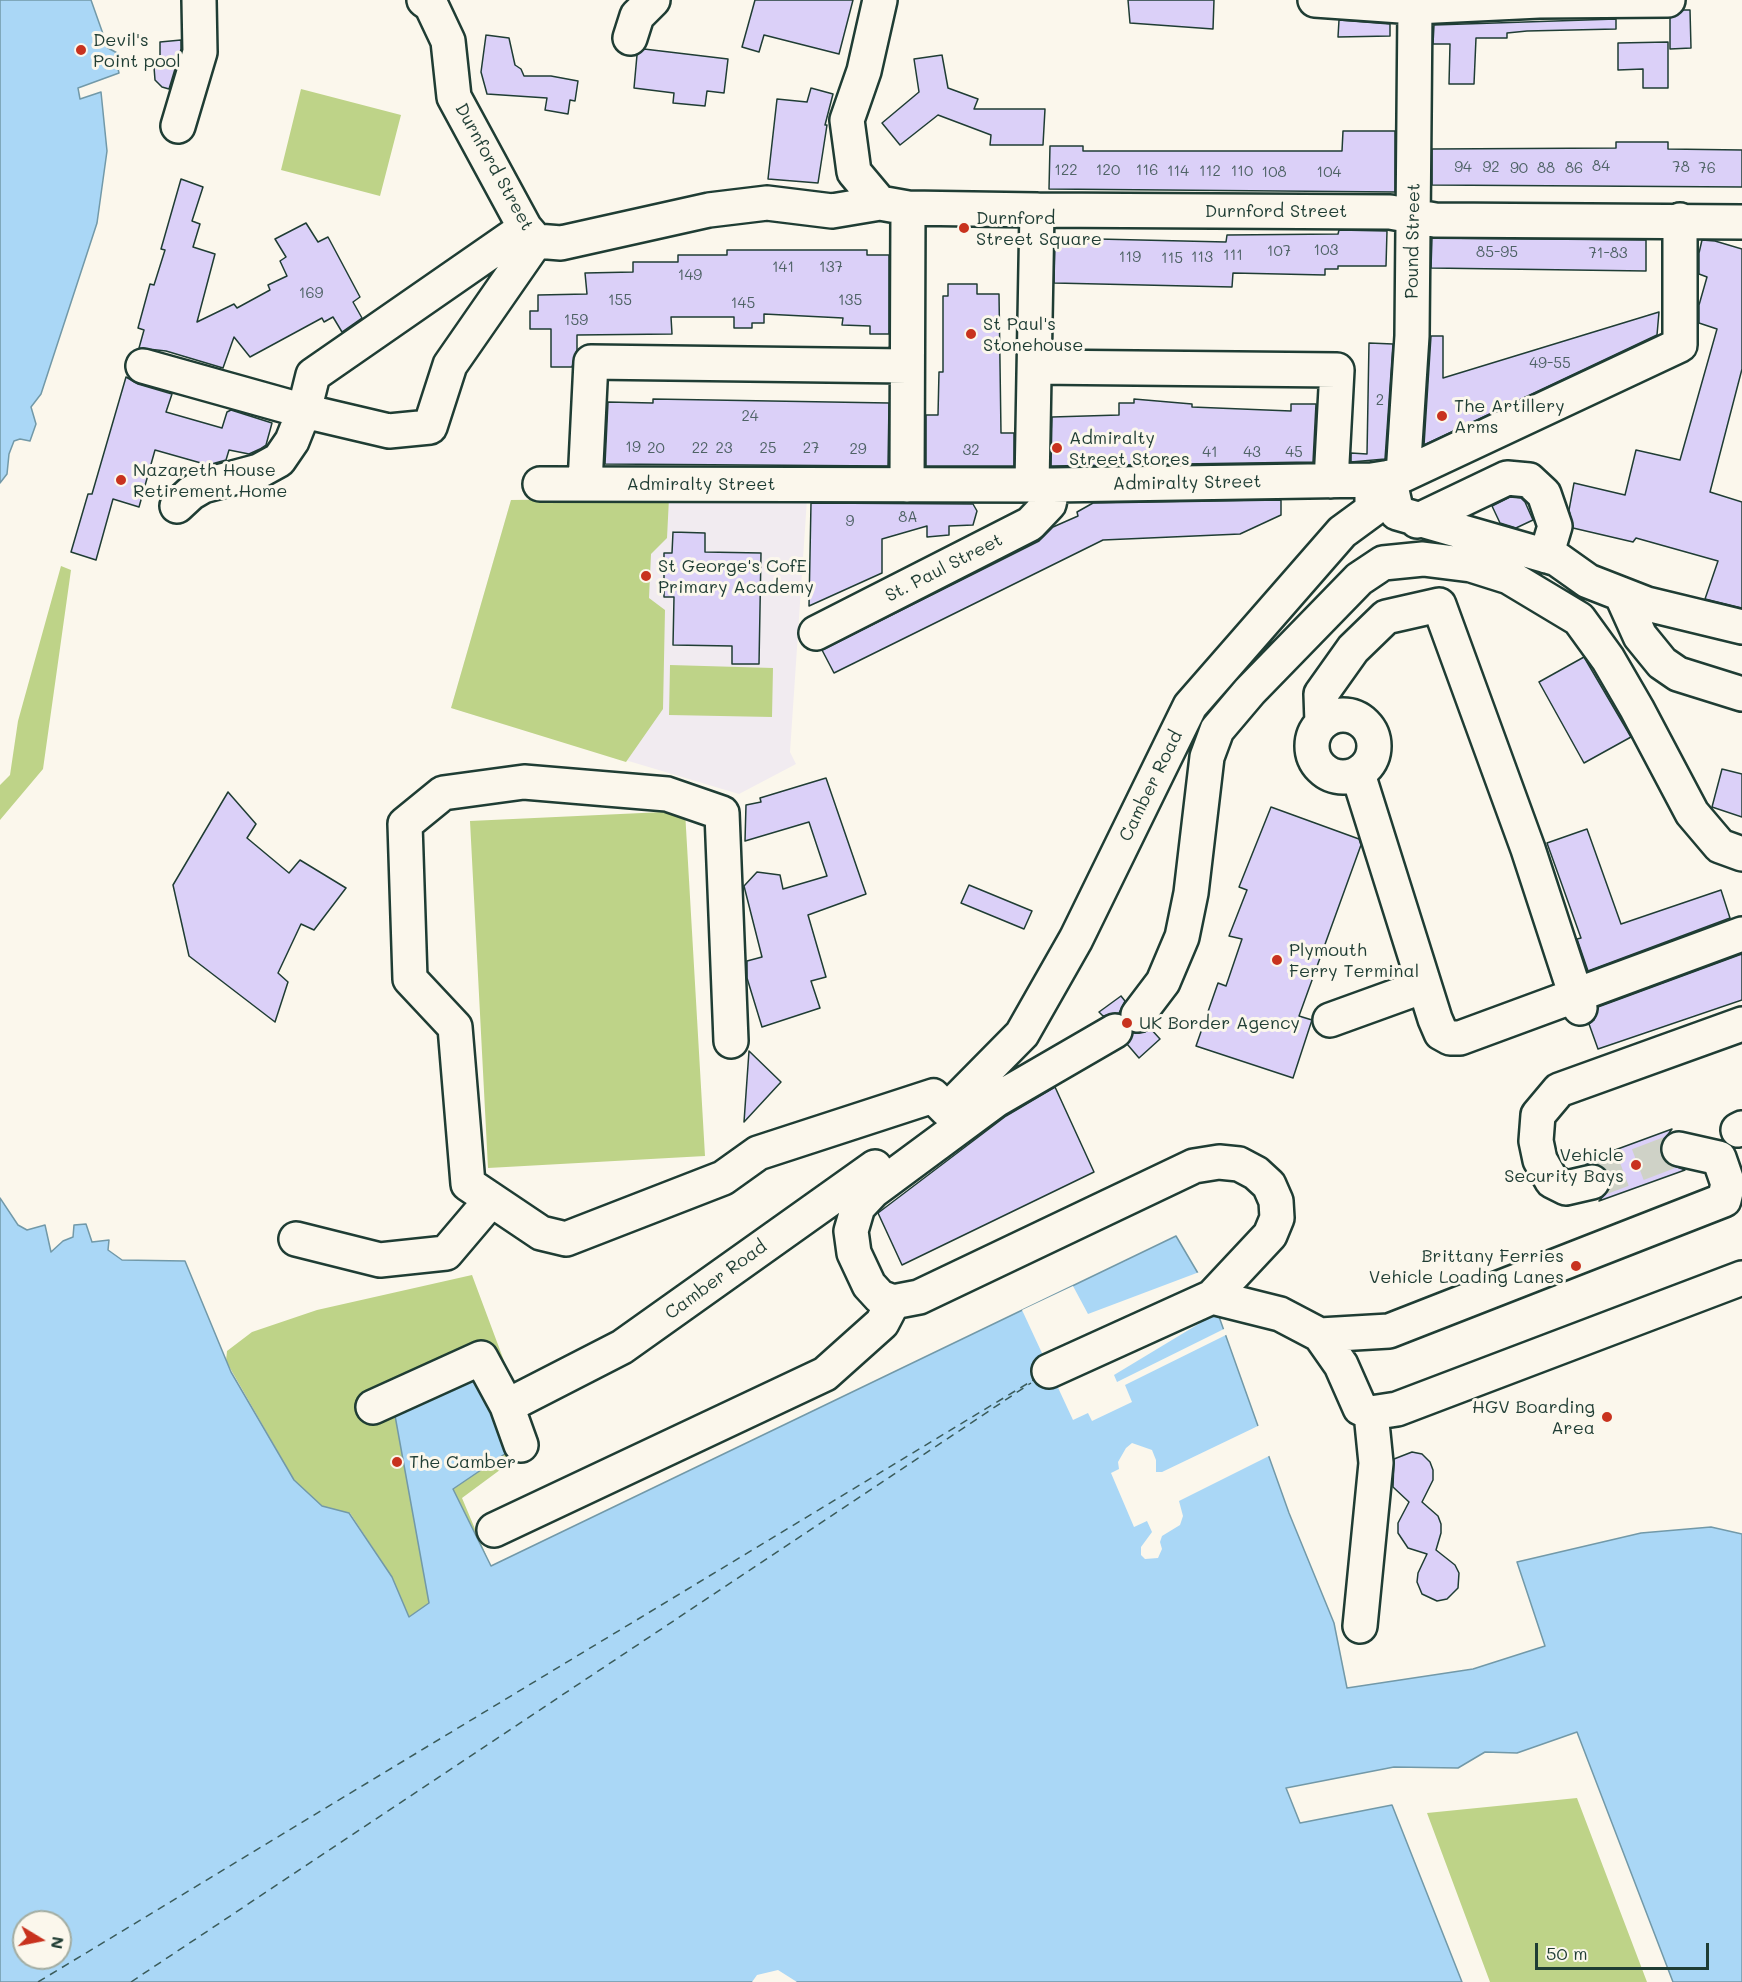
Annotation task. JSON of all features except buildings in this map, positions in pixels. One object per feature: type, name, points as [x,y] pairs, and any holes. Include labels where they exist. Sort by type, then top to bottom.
[{"type":"street","points":[[178,126],[200,52],[199,0]]},
{"type":"street","name":"Durnford Street","points":[[424,0],[430,5],[448,41],[454,96],[530,234],[561,243],[709,210],[767,203],[810,206],[832,211],[894,205],[1037,210],[1390,212],[1435,220],[1742,222]]},
{"type":"street","points":[[630,38],[637,16],[653,0]]},
{"type":"street","points":[[880,0],[864,72],[847,120],[854,172],[894,205],[907,366],[907,485]]},
{"type":"street","points":[[1315,0],[1415,7],[1539,1],[1668,0]]},
{"type":"street","name":"Pound Street","points":[[1388,478],[1412,336],[1415,7]]},
{"type":"street","points":[[810,206],[834,193],[854,172]]},
{"type":"street","points":[[1037,210],[1035,367],[1042,485]]},
{"type":"street","name":"Admiralty Street","points":[[540,484],[1042,485],[1331,482],[1388,478],[1680,345],[1680,220]]},
{"type":"street","points":[[177,506],[203,486],[259,471],[279,460],[292,441],[304,411],[313,375],[530,234]]},
{"type":"street","points":[[143,366],[304,411],[389,431],[430,427],[450,365],[530,234]]},
{"type":"street","points":[[585,484],[591,362],[907,366]]},
{"type":"street","points":[[1035,367],[1337,370],[1331,482]]},
{"type":"street","points":[[1388,478],[1397,513],[1417,521],[1557,559],[1588,581],[1647,604],[1742,627]]},
{"type":"street","name":"Camber Road","points":[[507,1406],[622,1347],[855,1182],[947,1110],[1022,1034],[1076,939],[1190,706],[1342,532],[1372,510],[1388,478]]},
{"type":"street","points":[[1417,521],[1507,478],[1529,480],[1544,494],[1555,526],[1546,556]]},
{"type":"street","name":"St. Paul Street","points":[[816,633],[1030,524],[1049,504],[1042,485]]},
{"type":"street","points":[[1049,1371],[1212,1297],[1270,1235],[1277,1218],[1276,1201],[1269,1185],[1256,1173],[1239,1164],[1219,1162],[1194,1166],[919,1297],[893,1302],[880,1297],[869,1285],[854,1253],[851,1232],[858,1207],[873,1191],[996,1100],[1127,1023],[1163,982],[1182,937],[1191,893],[1208,757],[1217,730],[1250,691],[1359,579],[1383,563],[1423,559],[1471,565],[1509,577],[1579,619],[1608,659],[1692,813],[1720,846],[1742,854]]},
{"type":"street","points":[[1621,594],[1640,636],[1662,663],[1678,674],[1742,694]]},
{"type":"street","points":[[1322,723],[1321,694],[1353,649],[1386,617],[1439,605],[1528,849],[1577,1001]]},
{"type":"street","points":[[1334,716],[1354,717],[1366,725],[1374,746],[1372,759],[1358,774],[1338,778],[1327,773],[1313,758],[1313,736],[1322,723],[1334,716]]},
{"type":"street","points":[[1358,774],[1424,986],[1441,1033],[1450,1038],[1460,1038],[1577,1001],[1742,934]]},
{"type":"street","points":[[731,1041],[722,813],[667,794],[524,782],[443,793],[405,824],[410,979],[455,1027],[468,1184],[542,1233],[566,1239],[723,1178],[758,1152],[933,1096],[947,1110]]},
{"type":"street","points":[[1330,1020],[1424,986]]},
{"type":"street","points":[[1592,1182],[1566,1188],[1552,1181],[1540,1160],[1536,1141],[1538,1115],[1559,1090],[1742,1024]]},
{"type":"street","points":[[1320,1335],[1389,1331],[1724,1200],[1728,1184],[1719,1158],[1679,1149]]},
{"type":"street","points":[[296,1239],[380,1260],[446,1253],[491,1200]]},
{"type":"street","points":[[1212,1297],[1280,1314],[1320,1335],[1341,1365],[1360,1408],[1371,1413],[1397,1409],[1742,1278]]},
{"type":"street","points":[[494,1530],[825,1374],[882,1323],[893,1302]]},
{"type":"street","points":[[373,1407],[481,1358],[507,1406],[521,1445]]},
{"type":"street","points":[[1360,1626],[1376,1463],[1371,1413]]},
{"type":"shaded area","name":"St George's CofE Primary Academy","points":[[807,499],[790,752],[796,764],[739,794],[451,708],[511,500]]},
{"type":"green space","points":[[301,89],[401,115],[380,196],[281,170]]},
{"type":"green space","points":[[669,498],[667,538],[651,554],[649,598],[665,610],[663,709],[626,762],[451,708],[511,500]]},
{"type":"green space","points":[[61,566],[71,570],[43,769],[0,820],[0,785],[10,775],[18,721]]},
{"type":"green space","points":[[670,665],[773,668],[772,717],[669,715]]},
{"type":"green space","points":[[685,811],[705,1156],[488,1168],[470,821]]},
{"type":"green space","name":"The Camber","points":[[472,1275],[535,1444],[462,1498],[491,1567],[409,1618],[392,1577],[350,1513],[322,1507],[294,1480],[226,1361],[227,1351],[252,1332],[317,1310]]},
{"type":"green space","points":[[1577,1798],[1647,1982],[1490,1982],[1427,1813]]},
{"type":"water","points":[[0,0],[91,0],[108,48],[119,54],[124,67],[118,69],[119,73],[78,88],[80,99],[101,92],[107,151],[97,223],[41,394],[31,407],[36,424],[30,441],[20,439],[14,441],[9,454],[7,474],[0,483]]},
{"type":"water","points":[[0,1198],[18,1225],[27,1230],[45,1225],[51,1252],[63,1241],[73,1237],[74,1225],[86,1224],[92,1242],[109,1240],[108,1250],[122,1260],[185,1261],[231,1372],[294,1480],[322,1506],[349,1513],[392,1577],[409,1617],[429,1603],[394,1410],[475,1374],[512,1449],[453,1489],[491,1566],[1176,1236],[1212,1297],[1289,1513],[1334,1623],[1347,1688],[1473,1669],[1545,1646],[1517,1562],[1641,1533],[1711,1527],[1742,1534],[1742,1982],[1673,1982],[1577,1732],[1517,1753],[1485,1752],[1458,1768],[1394,1767],[1286,1788],[1300,1823],[1392,1805],[1462,1982],[0,1982]]},
{"type":"pier","points":[[1202,1271],[1220,1311],[1114,1375],[1117,1382],[1226,1328],[1228,1334],[1125,1385],[1132,1402],[1092,1421],[1088,1413],[1073,1420],[1022,1310],[1073,1286],[1088,1314]]},
{"type":"pier","points":[[1260,1425],[1271,1455],[1179,1501],[1183,1516],[1180,1525],[1162,1536],[1160,1542],[1162,1549],[1158,1558],[1145,1559],[1141,1555],[1141,1547],[1152,1532],[1147,1521],[1134,1527],[1111,1473],[1119,1469],[1118,1462],[1126,1448],[1132,1443],[1152,1450],[1156,1460],[1156,1472],[1162,1472]]},
{"type":"pier","points":[[778,1970],[797,1982],[752,1982],[757,1975]]},
{"type":"ferry route","points":[[38,1982],[1035,1379]]},
{"type":"ferry route","points":[[131,1982],[1031,1383]]},
{"type":"tunnel","points":[[1592,1182],[1679,1149]]},
{"type":"place","name":"Devil's Point pool","points":[[81,50]]},
{"type":"place","name":"Durnford Street Square","points":[[964,228]]},
{"type":"place","name":"St Paul's Stonehouse","points":[[971,334]]},
{"type":"place","name":"The Artillery Arms","points":[[1442,416]]},
{"type":"place","name":"Admiralty Street Stores","points":[[1057,448]]},
{"type":"place","name":"Nazareth House Retirement Home","points":[[121,480]]},
{"type":"place","name":"St George's CofE Primary Academy","points":[[646,576]]},
{"type":"place","name":"Plymouth Ferry Terminal","points":[[1277,960]]},
{"type":"place","name":"UK Border Agency","points":[[1127,1023]]},
{"type":"place","name":"Vehicle Security Bays","points":[[1636,1165]]},
{"type":"place","name":"Brittany Ferries Vehicle Loading Lanes","points":[[1576,1266]]},
{"type":"place","name":"HGV Boarding Area","points":[[1607,1417]]},
{"type":"place","name":"The Camber","points":[[397,1462]]}]
